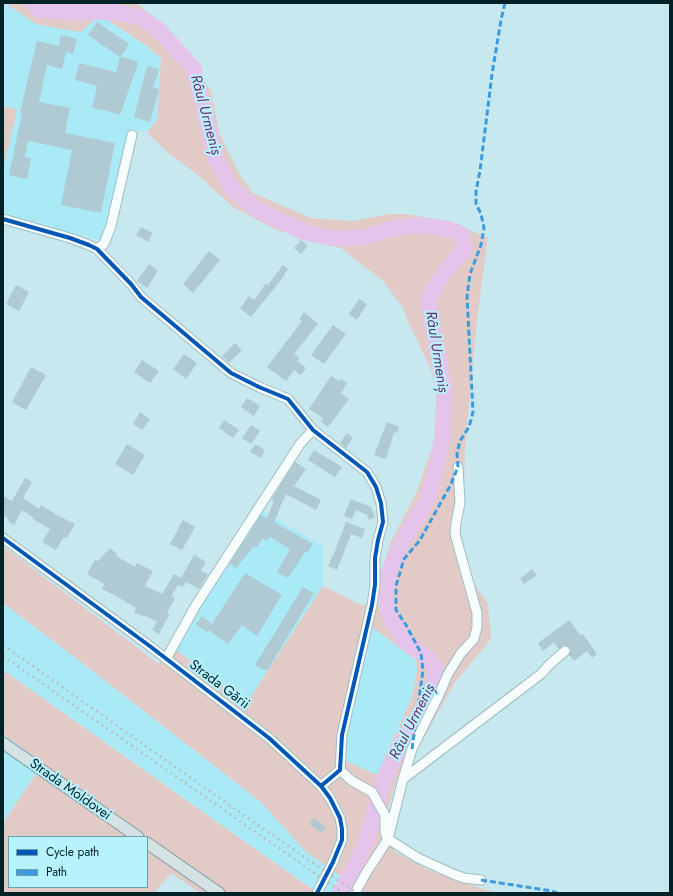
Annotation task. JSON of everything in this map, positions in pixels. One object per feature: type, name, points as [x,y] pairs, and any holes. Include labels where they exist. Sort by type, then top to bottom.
[{"type":"main road","name":"Strada Moldovei","points":[[3,743],[137,836]]},
{"type":"main road","points":[[148,844],[218,893]]},
{"type":"street","points":[[97,249],[104,244],[111,226],[132,135]]},
{"type":"street","points":[[3,219],[89,244],[97,249],[131,284],[141,297],[231,373],[258,387],[288,399],[313,430],[367,472],[381,503],[383,522],[375,558],[375,585],[372,605],[342,734],[340,770],[321,786]]},
{"type":"street","points":[[166,659],[200,598],[300,444],[313,430]]},
{"type":"street","points":[[354,893],[388,839],[412,749],[448,674],[461,653],[474,639],[478,627],[478,613],[455,534],[460,503],[458,467]]},
{"type":"street","name":"Strada Gării","points":[[3,538],[270,738],[321,786],[330,798],[340,818],[342,840],[333,862],[317,893]]},
{"type":"street","points":[[403,779],[541,674],[565,651]]},
{"type":"street","points":[[340,770],[352,780],[372,792],[385,815],[385,833],[388,839],[418,858],[453,874],[464,878],[481,880]]},
{"type":"shaded area","points":[[3,3],[36,24],[57,28],[81,31],[95,19],[106,19],[161,57],[157,120],[147,132],[132,129],[131,138],[103,241],[3,217],[3,170],[17,110],[3,106]]},
{"type":"shaded area","points":[[5,3],[136,3],[178,41],[211,91],[220,135],[238,172],[253,193],[311,218],[354,221],[388,214],[406,214],[459,224],[468,230],[488,237],[477,320],[465,448],[464,494],[456,558],[488,604],[491,639],[455,682],[424,738],[396,781],[389,806],[394,851],[428,870],[499,893],[365,893],[306,852],[262,803],[3,603],[3,546],[159,664],[170,646],[248,701],[323,586],[361,605],[371,605],[391,542],[417,491],[433,445],[437,411],[437,389],[429,365],[403,308],[383,281],[341,248],[276,230],[233,207],[199,176],[166,151],[147,132],[157,120],[161,58],[145,45],[106,19],[95,19],[81,32],[36,24]],"holes":[[[368,624],[416,660],[417,671],[412,697],[377,775],[335,756]]]},
{"type":"shaded area","points":[[3,106],[17,110],[3,170]]},
{"type":"shaded area","points":[[261,510],[323,546],[323,586],[248,701],[170,646]]},
{"type":"shaded area","points":[[3,603],[262,803],[306,852],[365,893],[318,893],[3,670]]},
{"type":"shaded area","points":[[368,624],[416,660],[417,671],[412,697],[377,776],[335,756]]},
{"type":"shaded area","points":[[3,670],[318,893],[200,893],[171,873],[154,893],[3,893],[3,823],[43,763],[3,734]]},
{"type":"shaded area","points":[[3,734],[43,763],[3,823]]},
{"type":"building","points":[[97,22],[129,44],[120,57],[88,35]]},
{"type":"building","points":[[61,35],[77,39],[73,54],[66,52],[62,69],[47,65],[39,102],[70,108],[65,133],[115,143],[101,213],[61,205],[72,150],[28,141],[25,157],[31,158],[27,179],[9,175],[22,113],[20,112],[37,41],[59,46]]},
{"type":"building","points":[[120,57],[138,61],[138,64],[120,115],[92,108],[97,86],[75,80],[79,63],[116,72]]},
{"type":"building","points":[[147,66],[159,69],[153,88],[159,89],[150,122],[134,117]]},
{"type":"building","points":[[141,227],[153,233],[148,242],[136,235]]},
{"type":"building","points":[[301,240],[308,246],[301,254],[294,248]]},
{"type":"building","points":[[209,251],[220,260],[193,293],[183,284]]},
{"type":"building","points":[[149,264],[158,271],[147,288],[137,281]]},
{"type":"building","points":[[283,265],[288,269],[284,274],[285,275],[251,317],[240,308],[249,296],[254,300],[266,283],[268,285]]},
{"type":"building","points":[[16,285],[29,292],[19,311],[6,304]]},
{"type":"building","points":[[359,299],[367,304],[357,320],[349,314]]},
{"type":"building","points":[[304,312],[318,324],[294,354],[299,358],[297,361],[306,368],[301,375],[294,370],[286,381],[267,367],[302,321],[299,319]]},
{"type":"building","points":[[333,325],[346,334],[324,364],[311,355]]},
{"type":"building","points":[[235,343],[242,350],[229,363],[222,356]]},
{"type":"building","points":[[184,354],[197,363],[186,379],[173,369]]},
{"type":"building","points":[[142,360],[159,371],[150,383],[134,372]]},
{"type":"building","points":[[31,367],[46,375],[26,410],[12,402]]},
{"type":"building","points":[[331,376],[340,381],[341,379],[347,383],[341,393],[349,399],[328,427],[321,421],[323,418],[309,409]]},
{"type":"building","points":[[247,398],[260,406],[254,416],[241,407]]},
{"type":"building","points":[[140,412],[150,419],[142,430],[133,424]]},
{"type":"building","points":[[224,420],[239,430],[233,438],[219,428]]},
{"type":"building","points":[[387,422],[399,427],[397,433],[394,432],[386,459],[374,455]]},
{"type":"building","points":[[251,425],[260,431],[251,444],[242,438]]},
{"type":"building","points":[[347,433],[353,438],[346,448],[340,443]]},
{"type":"building","points":[[127,444],[145,455],[133,475],[115,464]]},
{"type":"building","points":[[255,444],[265,450],[261,458],[250,452]]},
{"type":"building","points":[[314,450],[342,467],[335,477],[308,460]]},
{"type":"building","points":[[295,462],[306,469],[294,486],[321,500],[316,510],[286,494],[274,522],[313,544],[307,553],[305,552],[288,578],[277,572],[290,549],[270,537],[267,541],[263,538],[256,548],[254,546],[236,568],[230,563],[261,515],[267,518],[274,501],[271,500]]},
{"type":"building","points":[[25,478],[32,482],[23,498],[39,509],[41,505],[75,524],[67,538],[64,537],[56,550],[42,542],[50,529],[33,519],[34,518],[22,510],[14,525],[3,515],[3,496],[12,501]]},
{"type":"building","points":[[351,499],[371,507],[375,517],[369,520],[367,515],[356,510],[352,519],[344,516]]},
{"type":"building","points":[[183,520],[195,527],[182,550],[170,544]]},
{"type":"building","points":[[346,522],[365,529],[362,538],[351,534],[337,570],[328,566]]},
{"type":"building","points":[[110,548],[117,554],[116,556],[135,567],[137,563],[153,571],[145,586],[162,594],[174,574],[181,578],[194,555],[206,562],[201,571],[208,574],[199,589],[186,582],[183,587],[178,585],[171,596],[175,598],[167,613],[169,615],[159,634],[152,630],[157,622],[144,615],[143,616],[134,612],[136,608],[102,589],[104,584],[87,574],[95,560],[98,561]]},
{"type":"building","points":[[532,569],[537,575],[524,584],[520,579]]},
{"type":"building","points":[[245,573],[282,595],[257,636],[242,625],[228,644],[209,630],[207,632],[196,624],[202,616],[212,624]]},
{"type":"building","points":[[303,587],[314,593],[267,671],[255,665]]},
{"type":"building","points":[[569,620],[581,636],[583,634],[597,654],[592,658],[587,651],[574,661],[569,655],[571,649],[567,646],[563,645],[559,649],[554,642],[543,651],[538,643]]},
{"type":"building","points":[[314,818],[326,827],[322,833],[309,824]]},
{"type":"waterway","name":"Râul Urmeniș","points":[[32,3],[39,10],[65,12],[116,12],[140,17],[160,31],[194,69],[215,157],[232,189],[256,209],[304,232],[336,239],[365,237],[390,229],[419,225],[448,229],[462,235],[465,250],[451,264],[437,283],[428,301],[444,388],[443,436],[434,479],[425,505],[404,539],[388,574],[385,599],[390,617],[405,641],[428,658],[436,669],[434,683],[426,703],[396,754],[383,782],[367,838],[353,871],[340,893]]},
{"type":"railway","points":[[3,645],[249,819],[357,893]]},
{"type":"railway","points":[[3,656],[343,893]]},
{"type":"marked path","points":[[412,749],[423,670],[421,653],[396,610],[396,586],[404,559],[420,540],[450,486],[458,467],[457,453],[460,441],[469,427],[473,412],[467,297],[470,274],[481,245],[484,228],[481,214],[476,204],[476,191],[480,171],[492,74],[505,3]]},
{"type":"marked path","points":[[481,880],[557,893]]},
{"type":"cycle path","points":[[3,219],[70,238],[97,249],[131,284],[141,297],[231,373],[288,399],[313,430],[367,472],[376,487],[381,503],[383,522],[375,558],[375,585],[372,605],[342,735],[340,770],[321,786]]},
{"type":"cycle path","points":[[3,538],[151,647],[269,738],[321,786],[330,798],[340,818],[342,840],[333,862],[317,893]]}]
